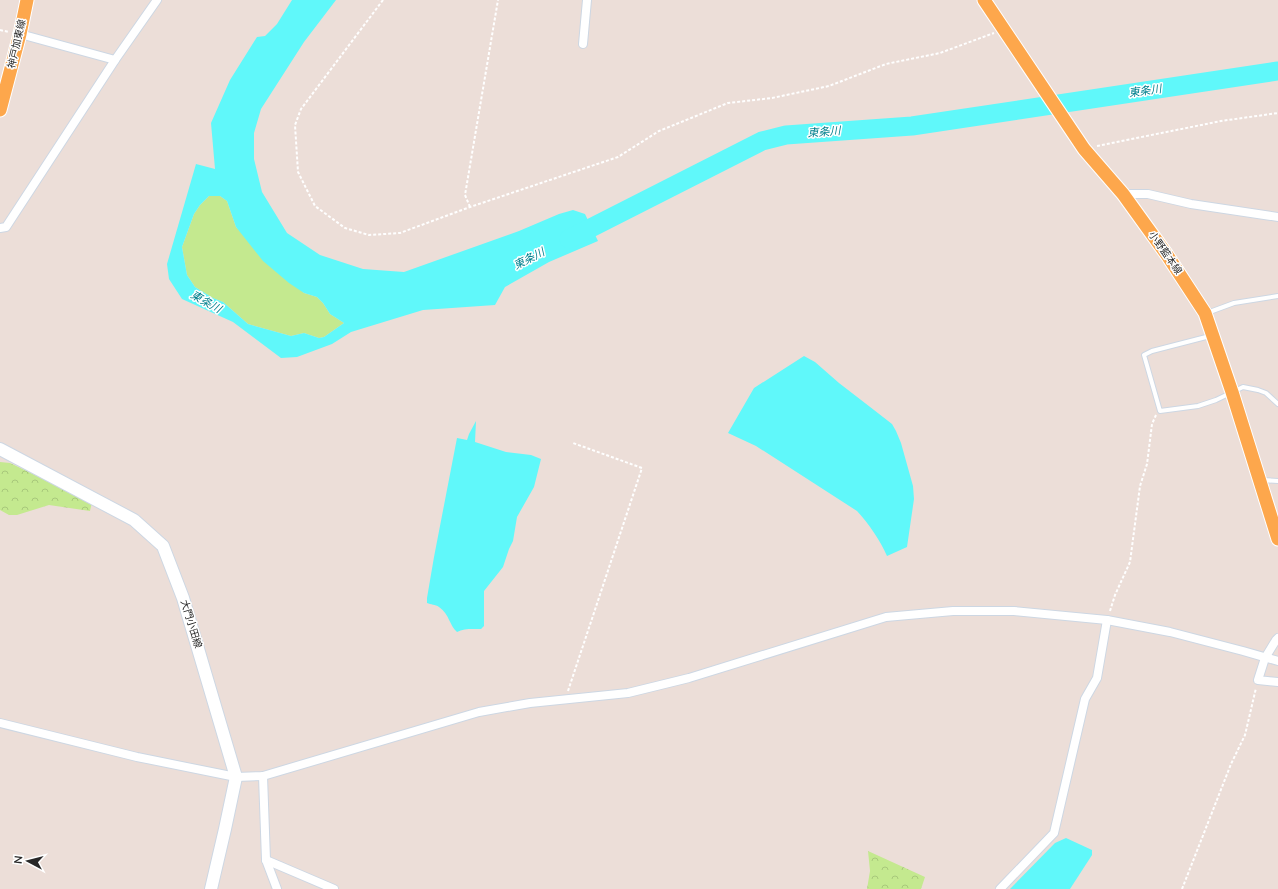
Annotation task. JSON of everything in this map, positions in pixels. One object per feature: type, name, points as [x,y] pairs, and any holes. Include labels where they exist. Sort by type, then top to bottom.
[{"type":"main road","name":"神戸加東線","points":[[0,110],[20,34],[27,0]]},
{"type":"main road","name":"小野藍本線","points":[[984,0],[1084,149],[1123,194],[1168,255],[1205,313],[1232,392],[1278,540]]},
{"type":"main road","name":"大門小田線","points":[[0,449],[134,520],[163,546],[183,598],[236,777],[211,889]]},
{"type":"street","points":[[0,228],[6,227],[114,60],[156,0]]},
{"type":"street","points":[[583,44],[587,0]]},
{"type":"street","points":[[20,34],[114,60]]},
{"type":"street","points":[[1123,194],[1148,194],[1191,204],[1278,217]]},
{"type":"street","points":[[0,723],[137,757],[236,777],[263,776],[479,712],[530,703],[628,693],[689,678],[886,617],[953,611],[1014,611],[1107,620],[1170,632],[1278,661]]},
{"type":"street","points":[[1000,889],[1054,833],[1076,732],[1085,699],[1097,678],[1107,620]]},
{"type":"street","points":[[1278,638],[1265,658],[1258,680],[1278,682]]},
{"type":"street","points":[[263,776],[266,860],[277,889]]},
{"type":"street","points":[[266,860],[334,889]]},
{"type":"lane","points":[[1205,313],[1216,311],[1234,303],[1278,296]]},
{"type":"lane","points":[[1213,336],[1152,351],[1144,355],[1160,411],[1198,406],[1216,400],[1243,387],[1266,393],[1278,404]]},
{"type":"lane","points":[[1260,480],[1278,481]]},
{"type":"path","points":[[383,0],[301,109],[295,125],[298,172],[315,206],[345,228],[369,235],[400,233],[470,207],[618,157],[659,131],[728,103],[772,98],[829,86],[886,64],[940,53],[1004,29]]},
{"type":"path","points":[[470,207],[464,195],[498,0]]},
{"type":"path","points":[[1084,149],[1221,121],[1278,113]]},
{"type":"path","points":[[1107,620],[1115,595],[1130,562],[1140,486],[1146,464],[1152,424],[1160,411]]},
{"type":"path","points":[[565,700],[642,468],[572,443]]},
{"type":"path","points":[[1182,889],[1231,764],[1245,735],[1258,680]]},
{"type":"green space","points":[[209,196],[220,196],[227,201],[236,227],[304,293],[317,297],[330,314],[344,323],[324,337],[319,338],[304,333],[291,336],[248,324],[223,302],[195,287],[187,275],[182,247],[194,214]]},
{"type":"green space","points":[[0,462],[10,463],[92,502],[90,511],[49,505],[17,515],[9,515],[0,510]]},
{"type":"green space","points":[[868,851],[925,877],[921,889],[867,889],[870,871]]},
{"type":"water","points":[[292,0],[336,0],[304,42],[261,109],[254,133],[254,159],[262,192],[287,233],[320,255],[363,269],[404,272],[573,210],[585,214],[598,241],[549,262],[505,287],[495,305],[423,310],[351,332],[332,344],[297,357],[281,358],[233,322],[182,299],[169,279],[167,264],[196,164],[215,169],[211,123],[230,80],[257,37],[265,36],[277,24]],"holes":[[[209,196],[220,196],[227,201],[236,227],[263,261],[289,283],[304,293],[317,297],[330,314],[344,323],[324,337],[319,338],[304,333],[291,336],[248,324],[223,302],[195,287],[187,275],[182,247],[194,214],[200,205]]]},
{"type":"water","points":[[804,356],[815,362],[839,383],[892,424],[896,431],[901,443],[913,486],[914,499],[907,547],[887,556],[874,532],[857,511],[756,446],[728,433],[754,388]]},
{"type":"water","points":[[476,421],[475,442],[506,452],[531,455],[541,459],[534,487],[517,517],[513,541],[503,567],[484,591],[484,626],[481,629],[466,629],[457,632],[443,610],[438,606],[427,603],[427,598],[457,438],[467,440]]},
{"type":"water","points":[[1066,838],[1092,850],[1092,855],[1070,889],[1010,889],[1055,843]]},
{"type":"waterway","name":"東条川","points":[[569,239],[762,141],[786,135],[912,126],[1278,71]]}]
